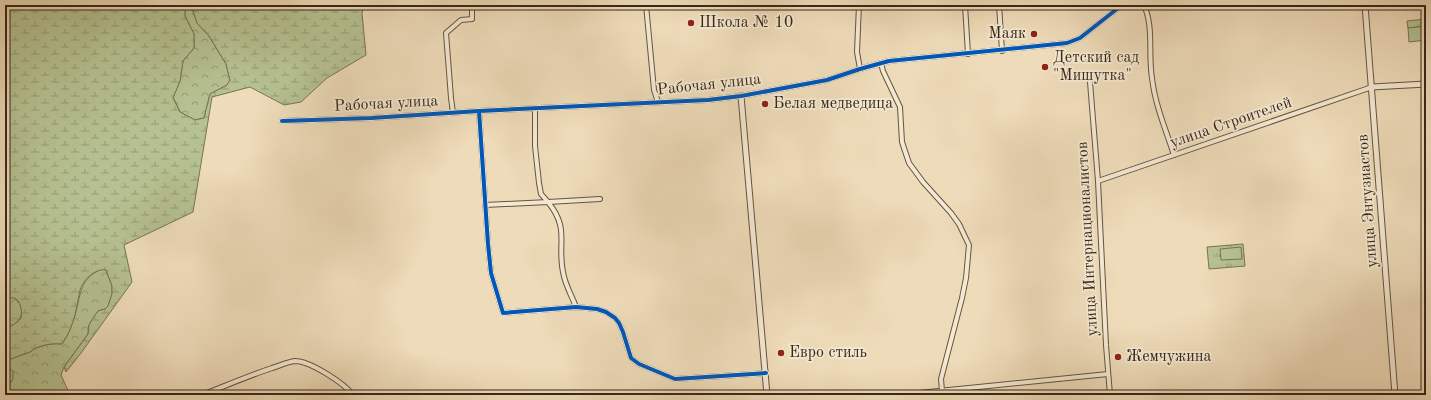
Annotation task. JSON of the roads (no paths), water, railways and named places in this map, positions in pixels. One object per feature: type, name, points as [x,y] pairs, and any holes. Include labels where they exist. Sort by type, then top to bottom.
[{"type":"street","points":[[453,113],[446,33],[461,20],[472,19],[472,5]]},
{"type":"street","points":[[646,5],[654,90],[658,102]]},
{"type":"street","points":[[858,5],[857,52],[860,69]]},
{"type":"street","points":[[965,5],[968,54]]},
{"type":"street","points":[[998,5],[1002,50]]},
{"type":"street","name":"Рабочая улица","points":[[282,121],[371,118],[534,108],[708,100],[741,96],[828,80],[881,63],[1056,45],[1074,41],[1122,5]]},
{"type":"street","points":[[1144,5],[1149,24],[1151,77],[1155,98],[1174,156]]},
{"type":"street","name":"улица Энтузиастов","points":[[1365,5],[1395,395]]},
{"type":"street","points":[[881,63],[883,71],[900,106],[902,142],[909,162],[923,182],[959,224],[969,245],[966,278],[941,379],[942,391]]},
{"type":"street","name":"улица Интернационалистов","points":[[1090,82],[1098,181],[1110,395]]},
{"type":"street","points":[[1372,87],[1426,84]]},
{"type":"street","name":"улица Строителей","points":[[1098,181],[1372,87]]},
{"type":"street","name":"Рабочая улица","points":[[741,96],[767,395]]},
{"type":"street","points":[[534,108],[535,146],[541,194],[557,214],[560,223],[563,272],[566,286],[576,307]]},
{"type":"street","points":[[479,111],[491,273],[503,313],[576,307],[597,309],[611,314],[621,328],[631,358],[639,364],[675,379],[766,373]]},
{"type":"street","points":[[485,205],[600,198]]},
{"type":"street","points":[[202,395],[253,374],[296,361],[331,376],[346,387],[353,395]]},
{"type":"street","points":[[899,395],[1108,374]]},
{"type":"place","name":"Школа № 10","points":[[691,23]]},
{"type":"place","name":"Маяк","points":[[1034,34]]},
{"type":"place","name":"Детский сад \"Мишутка\"","points":[[1045,67]]},
{"type":"place","name":"Белая медведица","points":[[765,104]]},
{"type":"place","name":"Евро стиль","points":[[781,353]]},
{"type":"place","name":"Жемчужина","points":[[1118,357]]}]
